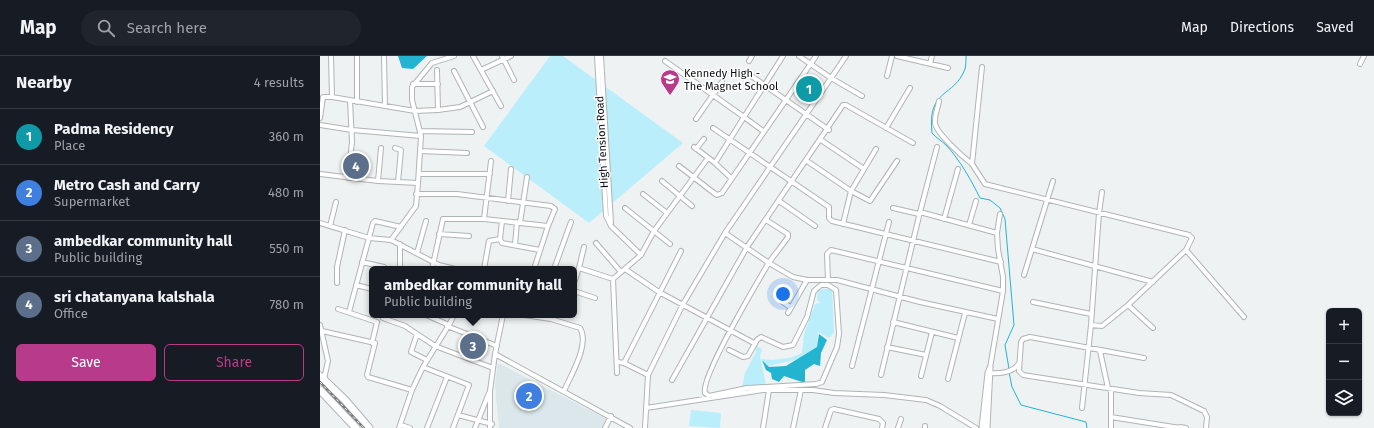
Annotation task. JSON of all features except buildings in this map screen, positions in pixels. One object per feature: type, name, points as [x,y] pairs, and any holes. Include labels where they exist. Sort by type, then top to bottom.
[{"type":"highway","points":[[322,378],[345,400],[369,428]]},
{"type":"highway","points":[[320,390],[356,428]]},
{"type":"street","points":[[331,56],[332,97]]},
{"type":"street","points":[[357,56],[357,102]]},
{"type":"street","points":[[384,56],[385,106]]},
{"type":"street","points":[[391,240],[416,206],[421,136],[411,91],[413,84],[432,64],[454,56]]},
{"type":"street","points":[[473,56],[501,106]]},
{"type":"street","points":[[481,70],[503,58],[510,56]]},
{"type":"street","points":[[749,61],[752,56]]},
{"type":"street","points":[[715,163],[783,56]]},
{"type":"street","points":[[799,56],[831,78],[862,96]]},
{"type":"street","points":[[679,166],[692,178],[717,195],[722,193],[748,152],[816,56]]},
{"type":"street","points":[[645,428],[648,375],[682,304],[725,233],[846,56]]},
{"type":"street","points":[[887,76],[892,56]]},
{"type":"street","points":[[897,56],[948,68]]},
{"type":"street","points":[[930,64],[932,56]]},
{"type":"street","points":[[1360,64],[1364,56]]},
{"type":"street","points":[[503,58],[514,80]]},
{"type":"street","name":"High Tension Road","points":[[599,58],[611,226],[641,255]]},
{"type":"street","points":[[665,61],[763,131]]},
{"type":"street","points":[[972,164],[982,67]]},
{"type":"street","points":[[437,70],[438,110]]},
{"type":"street","points":[[454,71],[483,127]]},
{"type":"street","points":[[750,75],[828,130]]},
{"type":"street","points":[[696,119],[722,82]]},
{"type":"street","points":[[413,84],[438,84]]},
{"type":"street","points":[[886,128],[910,88]]},
{"type":"street","points":[[320,118],[322,97],[332,97],[416,110],[438,110],[460,107],[493,91]]},
{"type":"street","points":[[348,178],[352,142],[350,100]]},
{"type":"street","points":[[939,101],[935,120],[936,127],[962,157],[972,164],[985,184],[1047,201],[1189,235],[1192,238],[1186,250],[1128,305],[1102,326],[1091,325]]},
{"type":"street","points":[[672,380],[747,247],[822,140],[845,104],[913,143]]},
{"type":"street","points":[[320,125],[352,130],[421,136]]},
{"type":"street","points":[[713,128],[829,207],[830,220],[1001,262]]},
{"type":"street","points":[[420,130],[472,132]]},
{"type":"street","points":[[704,139],[695,148],[715,163],[731,178]]},
{"type":"street","points":[[822,140],[864,169]]},
{"type":"street","points":[[881,375],[912,241],[937,147]]},
{"type":"street","points":[[378,181],[381,148]]},
{"type":"street","points":[[396,148],[401,150],[398,182]]},
{"type":"street","points":[[843,224],[851,191],[876,148]]},
{"type":"street","points":[[420,151],[467,153]]},
{"type":"street","points":[[617,373],[618,362],[613,280],[641,255],[654,231],[708,158]]},
{"type":"street","points":[[484,219],[491,161]]},
{"type":"street","points":[[807,161],[851,191],[870,201],[897,161]]},
{"type":"street","points":[[508,201],[511,169]]},
{"type":"street","points":[[944,219],[958,169]]},
{"type":"street","points":[[320,174],[378,181],[418,183]]},
{"type":"street","points":[[419,174],[490,174]]},
{"type":"street","points":[[515,245],[527,177]]},
{"type":"street","points":[[662,181],[692,206]]},
{"type":"street","points":[[1024,275],[1053,181]]},
{"type":"street","points":[[1082,408],[1091,325],[1099,213],[1102,192]]},
{"type":"street","points":[[416,194],[457,194],[554,206],[555,209],[535,266]]},
{"type":"street","points":[[643,194],[667,213]]},
{"type":"street","points":[[779,201],[815,226]]},
{"type":"street","points":[[969,225],[976,201]]},
{"type":"street","points":[[330,226],[336,202]]},
{"type":"street","points":[[625,208],[670,244]]},
{"type":"street","points":[[893,208],[998,233]]},
{"type":"street","points":[[982,428],[1003,291],[1003,277],[998,233],[1000,214]]},
{"type":"street","points":[[433,266],[442,221],[445,218],[484,219],[548,226]]},
{"type":"street","points":[[729,350],[743,357],[748,356],[757,340],[761,337],[783,347],[790,346],[797,338],[807,317],[814,291],[821,286],[828,286],[836,290],[839,334],[837,348],[822,382],[816,384],[748,388],[709,396],[704,391],[708,375],[731,331],[769,263],[788,236],[766,220]]},
{"type":"street","points":[[349,312],[371,226],[375,221],[401,227]]},
{"type":"street","points":[[417,253],[426,221]]},
{"type":"street","points":[[502,221],[500,239],[502,243],[540,250]]},
{"type":"street","points":[[555,266],[571,222]]},
{"type":"street","points":[[852,366],[889,222]]},
{"type":"street","points":[[320,223],[369,238],[391,240],[443,266]]},
{"type":"street","points":[[336,283],[337,267],[345,230]]},
{"type":"street","points":[[725,233],[769,263],[793,277],[807,280],[837,280],[965,313],[998,319]]},
{"type":"street","points":[[439,234],[469,236]]},
{"type":"street","points":[[485,266],[489,241],[500,239]]},
{"type":"street","points":[[596,243],[621,272]]},
{"type":"street","points":[[400,244],[400,266]]},
{"type":"street","points":[[577,274],[584,247]]},
{"type":"street","points":[[1032,249],[1152,282]]},
{"type":"street","points":[[1186,250],[1244,316]]},
{"type":"street","points":[[624,363],[681,251]]},
{"type":"street","points":[[828,280],[829,251],[1003,291]]},
{"type":"street","points":[[362,262],[380,266]]},
{"type":"street","points":[[579,268],[613,280]]},
{"type":"street","points":[[625,269],[659,292],[752,342]]},
{"type":"street","points":[[788,313],[790,307],[807,280]]},
{"type":"street","points":[[356,284],[369,288]]},
{"type":"street","points":[[577,292],[595,298]]},
{"type":"street","points":[[780,300],[790,307]]},
{"type":"street","points":[[1033,302],[1091,314]]},
{"type":"street","points":[[1128,305],[1153,328]]},
{"type":"street","points":[[338,309],[377,322],[372,343]]},
{"type":"street","points":[[948,379],[965,313]]},
{"type":"street","points":[[383,318],[404,326],[435,346],[492,368]]},
{"type":"street","points":[[433,318],[497,346]]},
{"type":"street","points":[[410,428],[400,426],[412,390],[423,367],[452,318]]},
{"type":"street","points":[[458,415],[491,426],[490,391],[492,368],[502,318]]},
{"type":"street","points":[[554,318],[580,328],[583,333],[582,349],[564,391]]},
{"type":"street","points":[[893,322],[958,338]]},
{"type":"street","points":[[320,325],[328,361],[322,378]]},
{"type":"street","points":[[322,331],[375,343],[366,375],[368,377],[412,390]]},
{"type":"street","points":[[921,376],[932,332]]},
{"type":"street","points":[[416,334],[411,352],[427,360]]},
{"type":"street","points":[[1144,358],[1026,338],[1021,342],[1019,371],[1021,374],[1084,384],[1171,395],[1184,400],[1206,414],[1206,428]]},
{"type":"street","points":[[887,347],[926,356]]},
{"type":"street","points":[[1100,351],[1110,388],[1112,417],[1111,428]]},
{"type":"street","points":[[495,354],[611,416],[630,428]]},
{"type":"street","points":[[618,362],[624,363],[648,375]]},
{"type":"street","points":[[990,371],[999,373],[1013,369],[1019,363]]},
{"type":"street","points":[[423,367],[469,385],[453,428]]},
{"type":"street","points":[[987,428],[990,371]]},
{"type":"street","points":[[427,428],[447,377]]},
{"type":"street","points":[[646,408],[769,390],[813,390],[834,393],[884,395],[926,400],[940,406],[976,428]]},
{"type":"street","points":[[763,428],[769,390]]},
{"type":"street","points":[[793,428],[801,390]]},
{"type":"street","points":[[475,428],[490,391]]},
{"type":"street","points":[[825,428],[831,410],[834,409],[880,419],[883,423],[882,428]]},
{"type":"street","points":[[605,428],[611,416]]},
{"type":"street","points":[[1112,417],[1186,428]]},
{"type":"street","points":[[898,428],[901,419]]},
{"type":"shaded area","points":[[550,56],[563,56],[683,143],[589,223],[484,146]]},
{"type":"shaded area","points":[[832,288],[834,333],[829,338],[818,333],[817,347],[795,360],[769,366],[761,359],[771,360],[790,358],[802,353],[804,334],[815,304],[820,303],[817,299],[818,290]]},
{"type":"shaded area","points":[[755,345],[762,349],[760,356],[766,385],[742,387],[745,373],[756,352]]},
{"type":"shaded area","points":[[498,363],[607,419],[602,428],[499,428],[495,386]]},
{"type":"shaded area","points":[[691,410],[721,413],[720,428],[689,426]]},
{"type":"water","points":[[398,56],[427,56],[413,69],[402,68]]},
{"type":"water","points":[[819,334],[827,340],[821,353],[820,366],[814,364],[805,370],[805,383],[784,376],[779,382],[772,379],[771,373],[766,370],[762,360],[769,367],[786,366],[817,347]]},
{"type":"waterway","points":[[966,56],[965,69],[960,78],[937,101],[932,119],[932,133],[946,145],[956,157],[980,198],[990,200],[1000,208],[1005,219],[1014,325],[1005,345],[1009,369]]},
{"type":"waterway","points":[[1009,372],[1012,387],[1021,405],[1086,422],[1087,428]]},
{"type":"railway","points":[[320,382],[364,428]]},
{"type":"place","name":"Padma Residency","points":[[809,89]]},
{"type":"place","name":"Kennedy High - The Magnet School","points":[[670,96]]},
{"type":"place","name":"sri chatanyana kalshala","points":[[356,166]]},
{"type":"place","name":"ambedkar community hall","points":[[473,346]]},
{"type":"place","name":"Metro Cash and Carry","points":[[529,396]]}]
